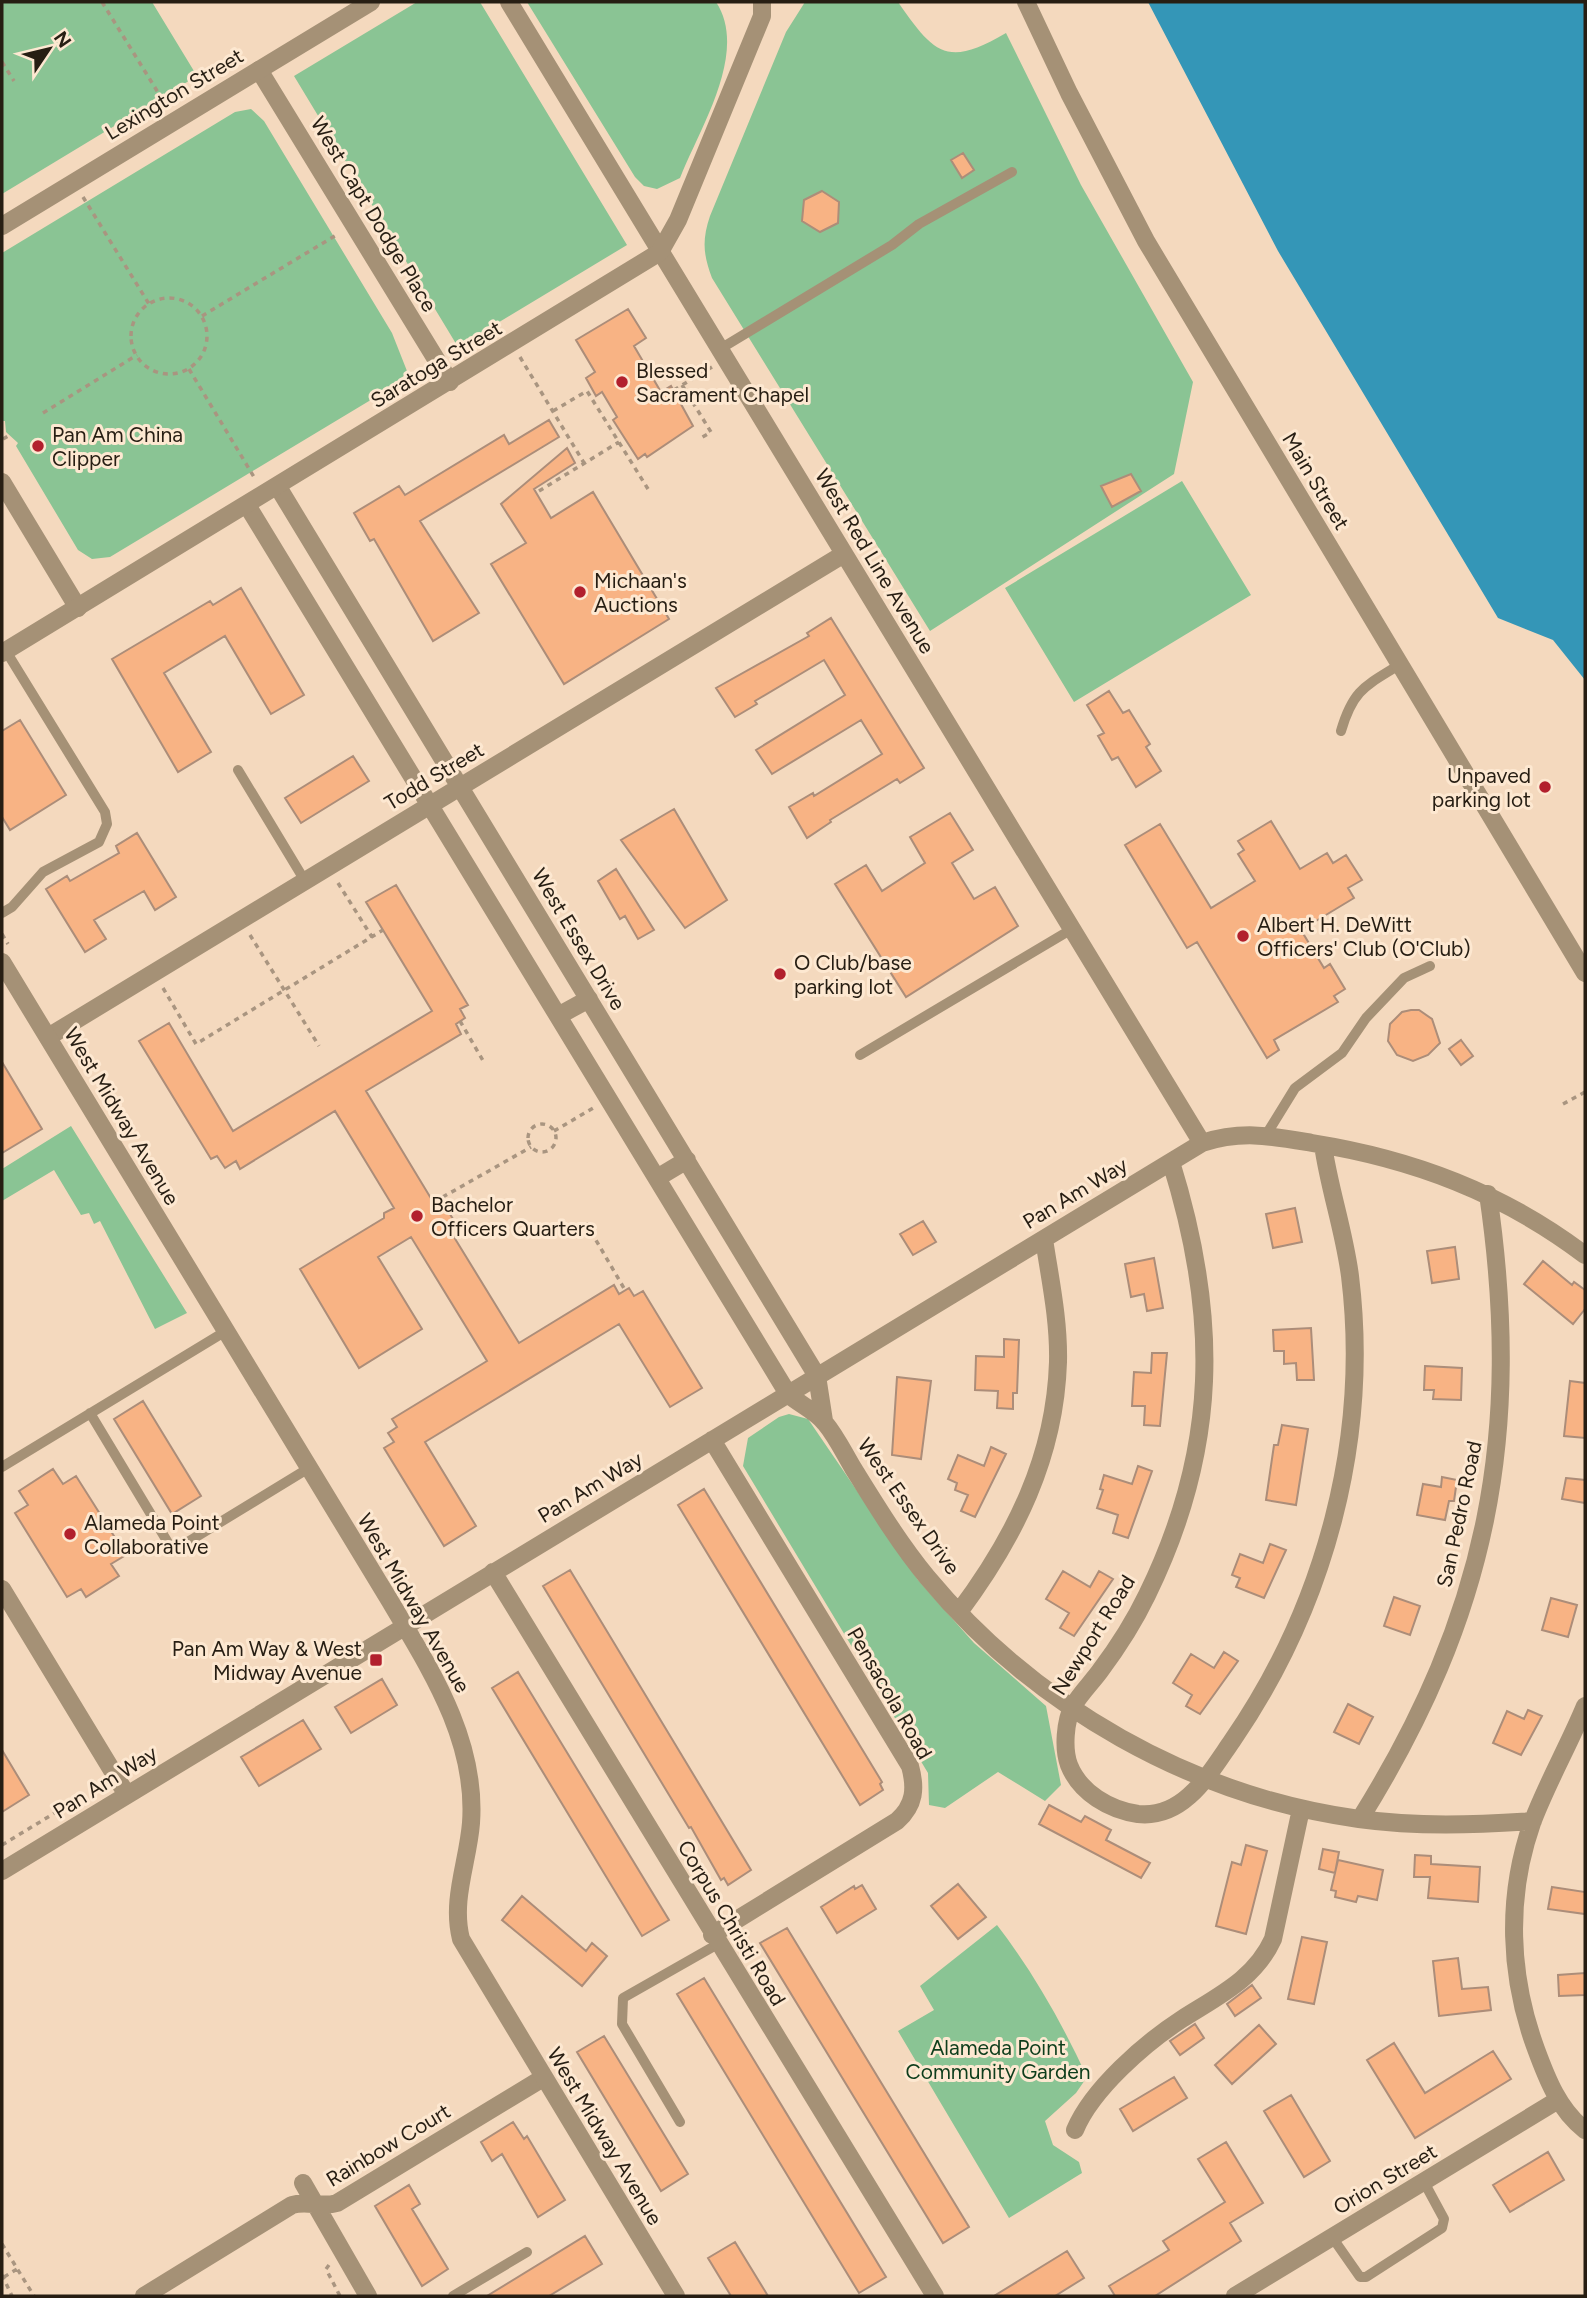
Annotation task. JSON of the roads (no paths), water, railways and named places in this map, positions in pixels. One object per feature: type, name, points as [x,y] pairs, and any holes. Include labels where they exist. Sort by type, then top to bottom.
[{"type":"street","name":"Lexington Street","points":[[2,226],[371,2]]},
{"type":"street","name":"West Red Line Avenue","points":[[509,2],[1202,1143]]},
{"type":"street","name":"Saratoga Street","points":[[4,652],[450,382],[660,251],[678,220],[756,29],[762,2]]},
{"type":"street","name":"Main Street","points":[[1026,2],[1069,93],[1146,241],[1585,973]]},
{"type":"street","name":"West Capt Dodge Place","points":[[259,70],[450,382]]},
{"type":"street","points":[[2,482],[78,608]]},
{"type":"street","name":"West Essex Drive","points":[[278,486],[817,1376],[824,1421]]},
{"type":"street","name":"West Essex Drive","points":[[247,505],[788,1394],[824,1421],[900,1540],[959,1612],[1030,1678],[1072,1708],[1116,1736],[1204,1780],[1301,1809],[1360,1819],[1446,1825],[1533,1821]]},
{"type":"street","name":"Todd Street","points":[[48,1037],[844,554]]},
{"type":"street","name":"West Midway Avenue","points":[[2,962],[404,1625],[443,1694],[459,1732],[464,1754],[471,1819],[457,1906],[461,1939],[676,2296]]},
{"type":"street","points":[[558,1016],[589,999]]},
{"type":"street","name":"Pan Am Way","points":[[2,1871],[1202,1143],[1232,1134],[1266,1135],[1404,1162],[1488,1194],[1528,1216],[1585,1255]]},
{"type":"street","name":"Newport Road","points":[[1171,1162],[1200,1273],[1205,1354],[1201,1428],[1180,1517],[1164,1560],[1124,1638],[1072,1708],[1066,1735],[1069,1764],[1090,1795],[1123,1812],[1154,1815],[1181,1805],[1204,1780],[1252,1710],[1291,1640],[1322,1561],[1344,1473],[1353,1387],[1354,1323],[1343,1233],[1323,1145]]},
{"type":"street","points":[[657,1178],[687,1160]]},
{"type":"street","name":"San Pedro Road","points":[[1360,1819],[1406,1742],[1443,1665],[1472,1578],[1483,1532],[1499,1427],[1503,1372],[1499,1280],[1488,1194]]},
{"type":"street","points":[[959,1612],[997,1559],[1015,1528],[1035,1482],[1046,1447],[1058,1362],[1056,1321],[1044,1239]]},
{"type":"street","name":"Pensacola Road","points":[[712,1440],[910,1766],[915,1783],[908,1811],[897,1821],[715,1939]]},
{"type":"street","name":"Corpus Christi Road","points":[[493,1572],[715,1939],[936,2296]]},
{"type":"street","points":[[2,1589],[127,1795]]},
{"type":"street","points":[[1585,1706],[1533,1821],[1517,1884],[1514,1954],[1528,2028],[1558,2100],[1585,2130]]},
{"type":"street","points":[[1075,2130],[1093,2098],[1153,2041],[1240,1982],[1265,1956],[1273,1939],[1301,1809]]},
{"type":"street","name":"Rainbow Court","points":[[144,2296],[292,2205],[302,2202],[327,2206],[337,2203],[543,2078]]},
{"type":"street","name":"Orion Street","points":[[1235,2296],[1558,2100]]},
{"type":"street","points":[[303,2183],[368,2296]]},
{"type":"lane","points":[[723,354],[919,225],[1012,172]]},
{"type":"lane","points":[[2,913],[12,907],[43,872],[99,842],[107,824],[105,812],[4,652]]},
{"type":"lane","points":[[1340,731],[1351,700],[1365,686],[1399,664]]},
{"type":"lane","points":[[238,770],[305,881]]},
{"type":"lane","points":[[860,1055],[1072,929]]},
{"type":"lane","points":[[1266,1135],[1295,1088],[1342,1054],[1366,1018],[1404,978],[1430,966]]},
{"type":"lane","points":[[2,1467],[226,1331]]},
{"type":"lane","points":[[90,1413],[173,1551],[309,1468]]},
{"type":"lane","points":[[680,2122],[622,2024],[623,1998],[715,1939]]},
{"type":"lane","points":[[1332,2237],[1360,2277],[1366,2277],[1442,2228],[1444,2219],[1424,2182]]},
{"type":"lane","points":[[453,2296],[527,2252]]},
{"type":"water","points":[[1148,2],[1585,2],[1585,680],[1553,640],[1498,618],[1278,251]]},
{"type":"place","name":"Blessed Sacrament Chapel","points":[[622,382]]},
{"type":"place","name":"Pan Am China Clipper","points":[[38,446]]},
{"type":"place","name":"Michaan's Auctions","points":[[580,592]]},
{"type":"place","name":"Unpaved parking lot","points":[[1545,787]]},
{"type":"place","name":"Albert H. DeWitt Officers' Club (O'Club)","points":[[1243,936]]},
{"type":"place","name":"O Club/base parking lot","points":[[780,974]]},
{"type":"place","name":"Bachelor Officers Quarters","points":[[417,1216]]},
{"type":"place","name":"Alameda Point Collaborative","points":[[70,1534]]},
{"type":"place","name":"Pan Am Way & West Midway Avenue","points":[[376,1660]]},
{"type":"park label","name":"Alameda Point Community Garden","points":[[998,2059]]}]
